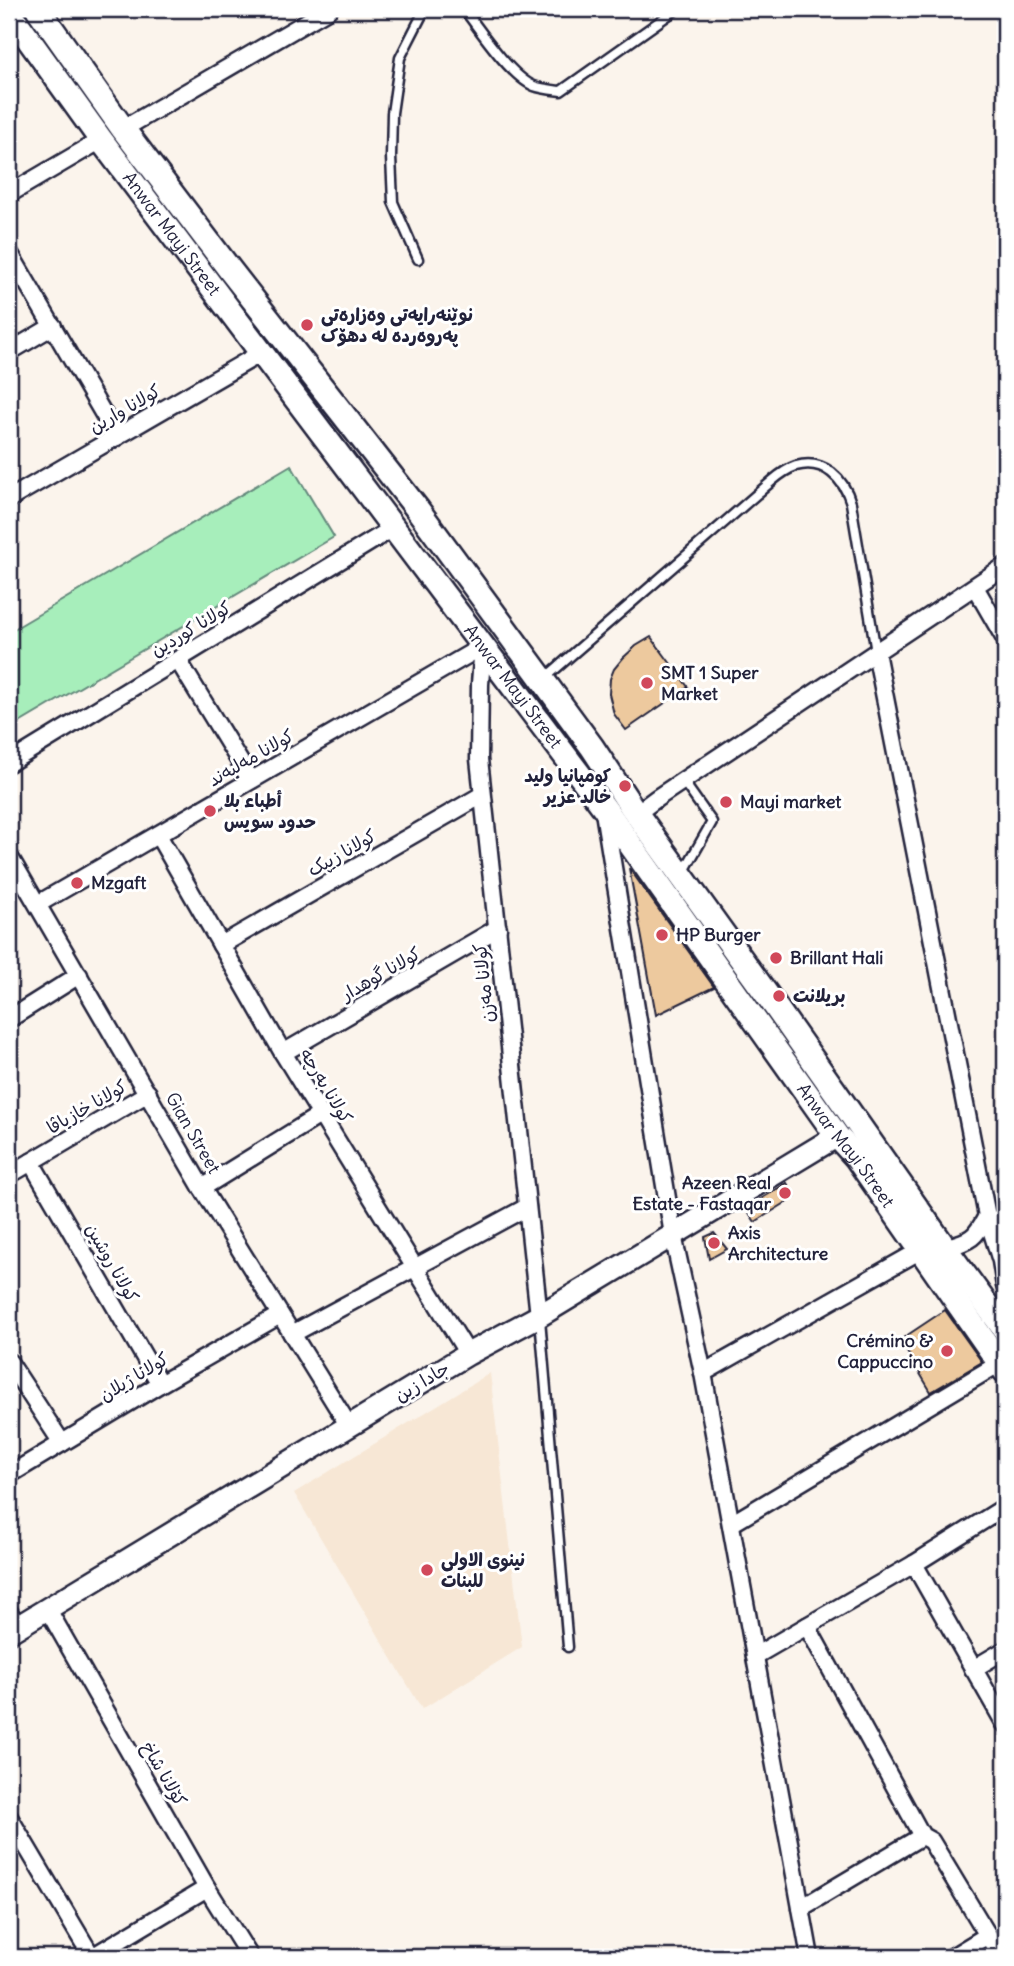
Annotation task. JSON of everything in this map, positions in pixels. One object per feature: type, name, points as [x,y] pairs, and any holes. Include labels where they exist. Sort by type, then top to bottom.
[{"type":"main road","name":"Anwar Mayi Street","points":[[37,9],[123,129],[418,510],[543,680],[1005,1330]]},
{"type":"main road","name":"Anwar Mayi Street","points":[[9,12],[101,140],[603,806],[837,1136],[856,1157],[1003,1367]]},
{"type":"main road","points":[[751,1014],[770,999]]},
{"type":"street","points":[[123,129],[329,9]]},
{"type":"street","points":[[9,194],[101,140]]},
{"type":"street","points":[[9,251],[117,437]]},
{"type":"street","points":[[9,352],[53,326]]},
{"type":"street","name":"کولانا وارین","points":[[9,499],[261,353]]},
{"type":"street","name":"کولانا کوردین","points":[[9,763],[393,528]]},
{"type":"street","points":[[637,813],[1005,566]]},
{"type":"street","points":[[975,587],[1005,639]]},
{"type":"street","name":"کولانا مەلبەند","points":[[38,904],[483,646]]},
{"type":"street","name":"کولانا مەزن","points":[[483,646],[479,721],[482,794],[539,1316]]},
{"type":"street","points":[[876,652],[987,1216],[1001,1261],[1005,1286]]},
{"type":"street","points":[[178,660],[251,780]]},
{"type":"street","name":"کولانا زیپک","points":[[221,945],[482,794]]},
{"type":"street","points":[[603,806],[673,1235],[703,1373],[810,1957]]},
{"type":"street","name":"کولانا بەرچە","points":[[158,835],[320,1115],[468,1354]]},
{"type":"street","name":"Gian Street","points":[[9,856],[202,1188],[349,1426]]},
{"type":"street","name":"کولانا گوهدار","points":[[283,1053],[498,928]]},
{"type":"street","points":[[9,1019],[79,975]]},
{"type":"street","name":"کولانا خازیاڤا","points":[[9,1175],[148,1093]]},
{"type":"street","points":[[202,1188],[320,1115]]},
{"type":"street","name":"جادا زین","points":[[12,1623],[47,1608],[468,1354],[539,1316],[837,1136]]},
{"type":"street","name":"کولانا روشین","points":[[31,1162],[160,1384]]},
{"type":"street","points":[[292,1334],[527,1208]]},
{"type":"street","points":[[945,1248],[968,1241],[978,1232],[987,1216]]},
{"type":"street","points":[[703,1373],[921,1251]]},
{"type":"street","name":"کولانا ژیلان","points":[[9,1475],[280,1315]]},
{"type":"street","points":[[9,1362],[62,1443]]},
{"type":"street","points":[[731,1524],[1003,1367]]},
{"type":"street","points":[[755,1656],[914,1564],[1005,1507]]},
{"type":"street","points":[[914,1564],[1005,1724]]},
{"type":"street","name":"کۆلانا شاخ","points":[[47,1608],[207,1888],[250,1957]]},
{"type":"street","points":[[807,1626],[922,1836],[931,1842],[1001,1957]]},
{"type":"street","points":[[973,1669],[1005,1650]]},
{"type":"street","points":[[9,1817],[92,1957],[207,1888]]},
{"type":"street","points":[[801,1908],[922,1836]]},
{"type":"street","points":[[952,1957],[988,1935]]},
{"type":"lane","points":[[418,259],[393,202],[392,113],[400,58],[425,9]]},
{"type":"lane","points":[[464,9],[496,51],[522,79],[534,86],[561,91],[677,9]]},
{"type":"lane","points":[[543,680],[772,481],[796,466],[825,468],[838,476],[846,488],[851,503],[876,652]]},
{"type":"lane","points":[[682,876],[712,822],[683,781]]},
{"type":"lane","points":[[987,1216],[1005,1214]]},
{"type":"lane","points":[[539,1316],[568,1647]]},
{"type":"shaded area","name":"نينوى الاولى للبنات","points":[[490,1373],[522,1647],[422,1709],[294,1493]]},
{"type":"green space","points":[[291,465],[334,537],[9,729],[9,632]]},
{"type":"building","name":"SMT 1 Super Market","points":[[651,637],[688,687],[626,730],[614,714],[609,694],[610,679],[623,658]]},
{"type":"building","name":"HP Burger","points":[[629,868],[714,987],[656,1015]]},
{"type":"building","points":[[787,1183],[795,1197],[755,1222],[746,1208]]},
{"type":"building","name":"Axis Architecture","points":[[714,1233],[727,1249],[709,1259],[705,1237]]},
{"type":"building","name":"Crémino & Cappuccino","points":[[945,1310],[982,1362],[931,1392],[900,1340]]},
{"type":"place","name":"نوێنەرایەتی وەزارەتی پەروەردە لە دهۆک","points":[[307,325]]},
{"type":"place","name":"SMT 1 Super Market","points":[[647,683]]},
{"type":"place","name":"كومپانيا وليد خالد عزير","points":[[625,786]]},
{"type":"place","name":"Mayi market","points":[[726,802]]},
{"type":"place","name":"أطباء بلا حدود سويس","points":[[210,811]]},
{"type":"place","name":"Mzgaft","points":[[77,883]]},
{"type":"place","name":"HP Burger","points":[[662,935]]},
{"type":"place","name":"Brillant Hali","points":[[776,958]]},
{"type":"place","name":"بریلانت","points":[[779,996]]},
{"type":"place","name":"Azeen Real Estate - Fastaqar","points":[[785,1193]]},
{"type":"place","name":"Axis Architecture","points":[[714,1243]]},
{"type":"place","name":"Crémino & Cappuccino","points":[[947,1351]]},
{"type":"place","name":"نينوى الاولى للبنات","points":[[427,1570]]}]
